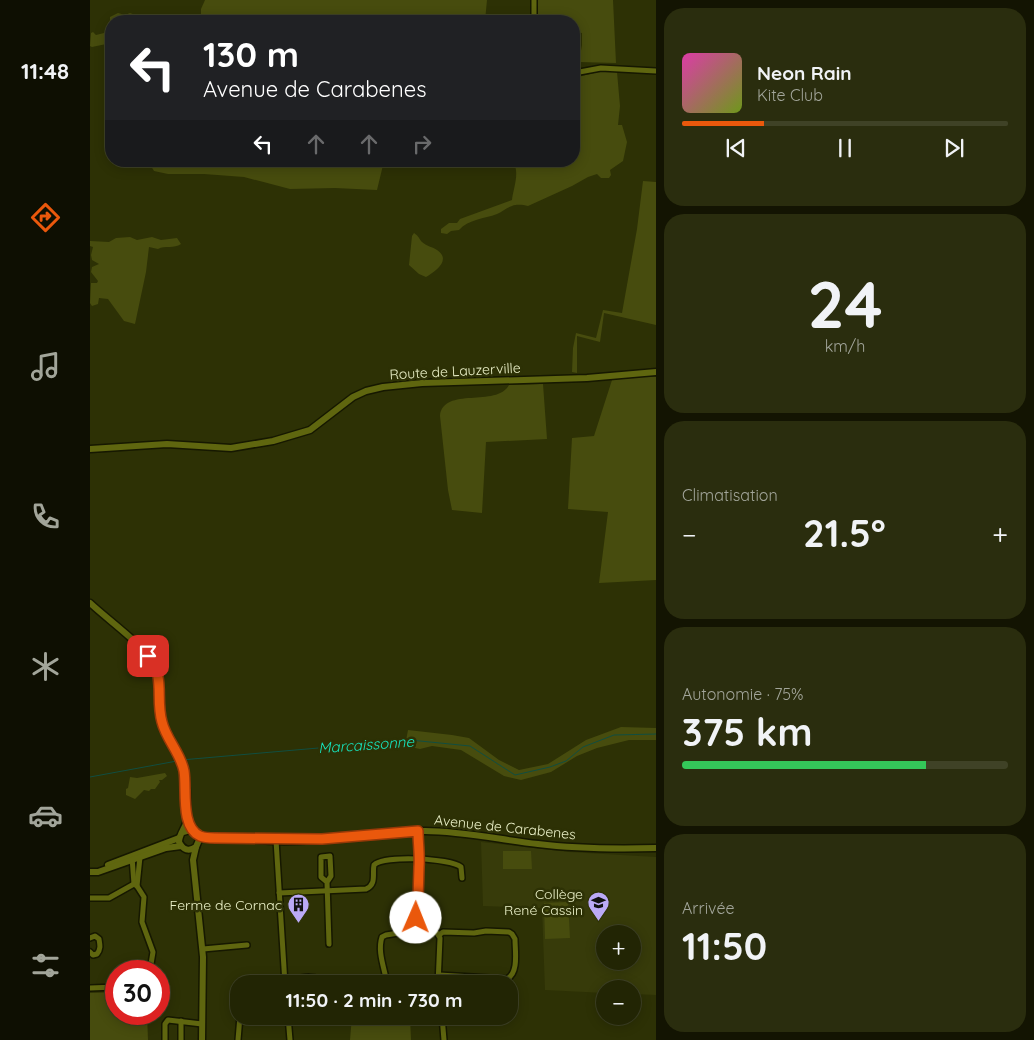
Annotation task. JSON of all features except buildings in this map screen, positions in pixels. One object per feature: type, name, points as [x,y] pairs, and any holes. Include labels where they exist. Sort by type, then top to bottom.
[{"type":"street","points":[[534,0],[534,15]]},
{"type":"street","points":[[580,72],[601,68],[656,71]]},
{"type":"street","name":"Route de Lauzerville","points":[[90,449],[168,444],[222,448],[250,445],[310,430],[347,400],[374,388],[405,384],[571,379],[656,372]]},
{"type":"street","points":[[90,603],[142,649],[156,666],[159,676],[159,707],[162,722],[185,775],[187,820],[181,835],[184,848],[193,860]]},
{"type":"street","points":[[187,820],[199,840],[193,860],[202,949],[202,1040]]},
{"type":"street","points":[[135,858],[181,835],[186,830],[196,833]]},
{"type":"street","points":[[417,925],[419,903],[417,895],[418,831]]},
{"type":"street","name":"Avenue de Carabenes","points":[[196,833],[215,838],[276,840],[322,839],[418,831],[457,833],[578,848],[656,848]]},
{"type":"street","name":"Avenue de Carabenes","points":[[197,846],[215,838]]},
{"type":"street","name":"Avenue de Carabenes","points":[[250,839],[322,839]]},
{"type":"street","points":[[276,840],[284,975]]},
{"type":"street","points":[[92,872],[166,848],[190,850],[197,846]]},
{"type":"street","points":[[327,882],[321,877],[321,857],[330,856],[331,876],[327,882],[329,944]]},
{"type":"street","points":[[135,858],[133,867],[136,885],[144,897],[142,922],[154,952],[152,960]]},
{"type":"street","points":[[135,858],[136,885]]},
{"type":"street","points":[[279,893],[369,888],[374,882],[374,867],[378,861],[419,859],[455,863],[461,867],[462,878]]},
{"type":"street","points":[[90,898],[109,898],[136,885]]},
{"type":"street","points":[[417,925],[424,930],[434,931],[439,935],[441,941],[439,975]]},
{"type":"street","points":[[386,975],[383,965],[382,937],[405,932],[417,925]]},
{"type":"street","points":[[439,935],[444,932],[474,933],[486,930],[509,932],[515,939],[512,975]]},
{"type":"street","points":[[90,938],[95,936],[99,939],[100,951],[93,955],[90,952]]},
{"type":"street","points":[[202,949],[247,945]]},
{"type":"street","points":[[90,988],[105,987]]},
{"type":"street","points":[[165,1040],[165,1024],[168,1020],[202,1024]]},
{"type":"street","points":[[181,1021],[181,1040]]},
{"type":"street","points":[[238,1040],[239,1025]]},
{"type":"street","points":[[289,1025],[290,1040]]},
{"type":"street","points":[[443,1025],[444,1040]]},
{"type":"shaded area","points":[[205,0],[487,0],[486,15],[201,15],[201,9]]},
{"type":"shaded area","points":[[537,0],[613,0],[616,63],[580,62],[582,33],[580,33],[580,15],[536,15]]},
{"type":"shaded area","points":[[93,32],[96,35],[104,33],[105,44],[90,46],[91,33]]},
{"type":"shaded area","points":[[598,72],[617,72],[620,106],[618,125],[622,125],[627,142],[623,161],[610,170],[611,175],[609,178],[601,178],[597,174],[528,206],[514,205],[497,214],[472,221],[459,230],[451,231],[447,234],[441,233],[441,229],[449,223],[457,223],[460,219],[512,200],[516,180],[516,167],[580,167],[580,76]]},
{"type":"shaded area","points":[[152,167],[383,167],[377,190],[335,188],[290,189],[244,177],[168,174],[154,171]]},
{"type":"shaded area","points":[[643,181],[656,182],[656,325],[604,313],[600,342],[577,336],[577,373],[572,372],[576,333],[596,338],[603,310],[622,313],[637,229]]},
{"type":"shaded area","points":[[414,233],[421,241],[437,250],[443,258],[441,265],[426,277],[419,274],[409,265],[412,236]]},
{"type":"shaded area","points":[[130,237],[137,240],[152,237],[161,240],[177,238],[181,244],[158,249],[149,247],[146,272],[135,324],[124,321],[108,299],[99,298],[98,304],[92,306],[90,303],[91,283],[97,283],[98,281],[91,272],[92,267],[99,264],[92,260],[93,247],[90,246],[90,241],[109,242],[116,238]]},
{"type":"shaded area","points":[[646,376],[656,377],[656,580],[599,583],[608,512],[568,509],[572,438],[594,436],[612,380]]},
{"type":"shaded area","points":[[543,384],[547,439],[486,442],[482,513],[452,510],[440,416],[443,407],[450,402],[460,399],[483,397],[503,392],[509,385]]},
{"type":"shaded area","points":[[621,727],[656,728],[656,740],[629,740],[597,748],[577,756],[551,772],[521,780],[504,776],[461,750],[432,746],[420,749],[405,746],[408,730],[469,738],[499,760],[519,770],[548,764],[586,740]]},
{"type":"shaded area","points":[[165,773],[167,776],[159,780],[160,782],[155,789],[144,790],[135,799],[126,795],[130,777],[137,778]]},
{"type":"shaded area","name":"Collège René Cassin","points":[[481,842],[569,852],[656,857],[656,995],[641,994],[641,980],[596,980],[596,993],[545,990],[542,908],[483,906]]},
{"type":"shaded area","points":[[503,851],[531,851],[532,869],[503,869]]},
{"type":"shaded area","points":[[568,902],[570,938],[545,939],[544,903]]},
{"type":"shaded area","points":[[105,992],[105,1025],[147,1025],[148,1040],[90,1040],[90,993]]},
{"type":"shaded area","points":[[351,1025],[410,1025],[411,1040],[350,1040]]},
{"type":"waterway","name":"Marcaissonne","points":[[181,760],[410,740],[470,746],[515,775],[550,767],[566,761],[583,747],[614,735],[656,734]]},
{"type":"waterway","name":"Marcaissonne","points":[[90,777],[177,761]]},
{"type":"place","name":"Collège René Cassin","points":[[599,921]]},
{"type":"place","name":"Ferme de Cornac","points":[[298,924]]},
{"type":"route","points":[[148,656],[158,670],[160,684],[159,707],[162,722],[184,769],[187,820],[194,831],[201,836],[215,838],[322,839],[418,831],[420,867],[417,895],[419,903],[416,918]]}]
